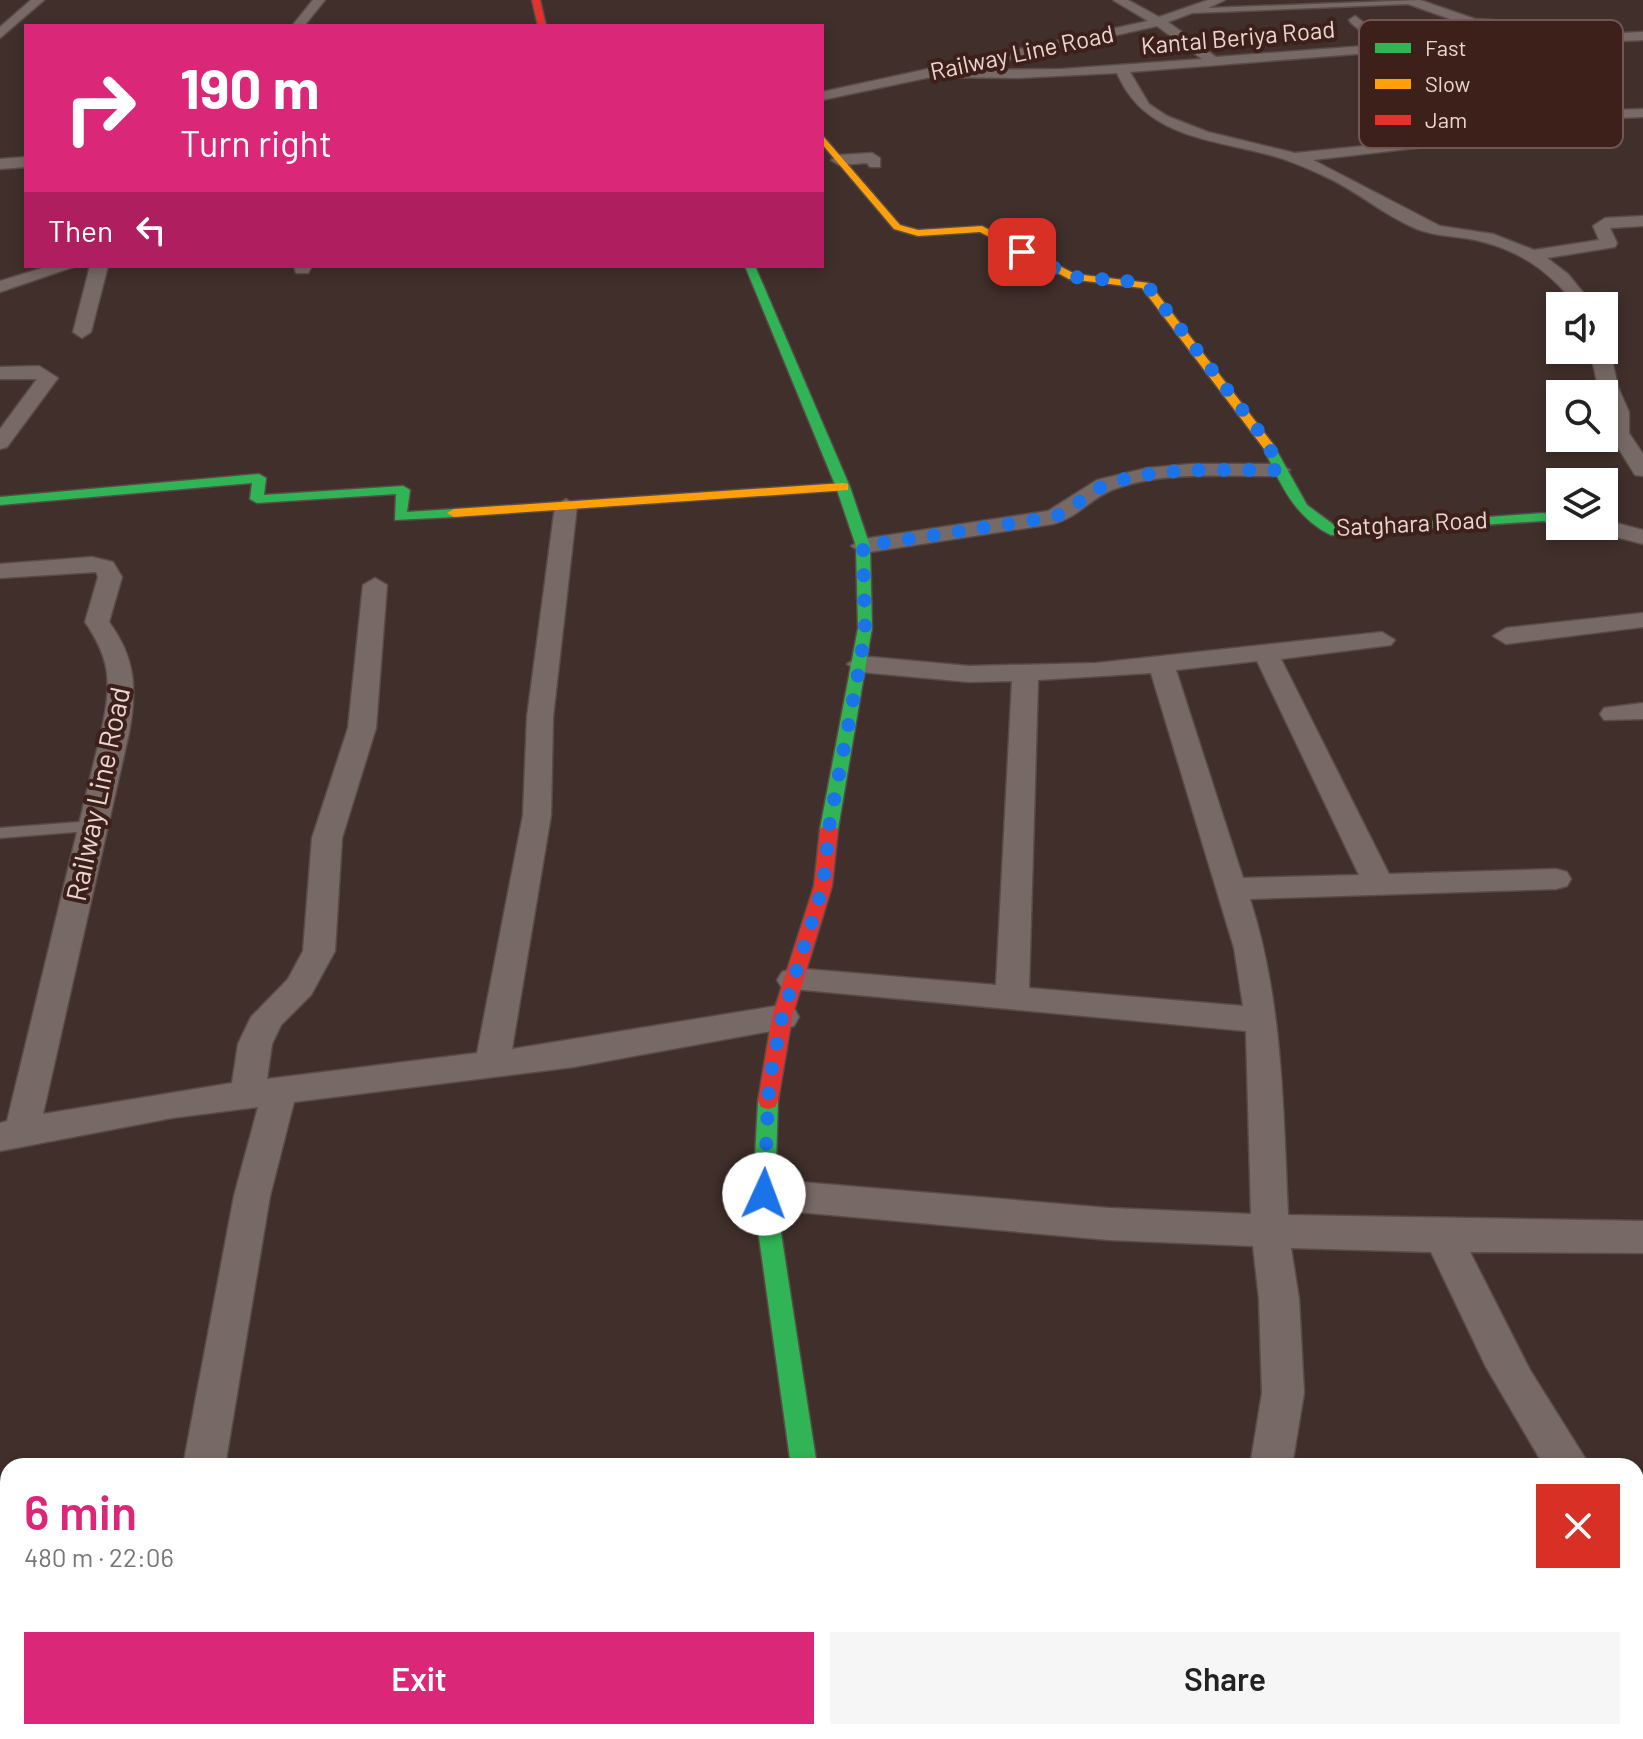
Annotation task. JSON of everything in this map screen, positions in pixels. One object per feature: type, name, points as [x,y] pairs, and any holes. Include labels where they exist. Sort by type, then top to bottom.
[{"type":"street","points":[[0,34],[38,0]]},
{"type":"street","points":[[300,24],[319,0]]},
{"type":"street","points":[[536,0],[542,24]]},
{"type":"street","points":[[1119,0],[1182,35],[1215,63]]},
{"type":"street","name":"Railway Line Road","points":[[824,96],[1159,23],[1219,0]]},
{"type":"street","points":[[1191,12],[1376,0],[1417,1],[1466,20]]},
{"type":"street","points":[[1355,20],[1359,23]]},
{"type":"street","name":"Kantal Beriya Road","points":[[1623,37],[1643,36]]},
{"type":"street","name":"Kantal Beriya Road","points":[[932,73],[1010,75],[1359,51]]},
{"type":"street","points":[[1122,69],[1125,82],[1139,100],[1165,121],[1223,143],[1295,158],[1335,175],[1433,229],[1495,239],[1533,255],[1551,267],[1573,292]]},
{"type":"street","points":[[1623,114],[1643,113]]},
{"type":"street","name":"Satghara Road","points":[[824,141],[897,227],[908,232],[982,229],[1073,277],[1145,285],[1267,442],[1300,510],[1320,526],[1336,532],[1546,518]]},
{"type":"street","points":[[1295,158],[1381,148]]},
{"type":"street","points":[[839,160],[872,158],[875,164]]},
{"type":"street","points":[[0,164],[24,162]]},
{"type":"street","points":[[1533,255],[1603,245],[1609,243],[1601,226],[1605,223],[1643,221]]},
{"type":"street","points":[[0,287],[61,268]]},
{"type":"street","points":[[82,332],[98,268]]},
{"type":"street","points":[[751,268],[843,487],[863,546],[865,628],[830,821],[823,886],[782,1017],[769,1083],[764,1194],[803,1458]]},
{"type":"street","points":[[1603,364],[1608,387],[1619,412],[1619,433],[1643,470]]},
{"type":"street","points":[[0,373],[23,370],[48,375],[0,443]]},
{"type":"street","points":[[1619,412],[1643,411]]},
{"type":"street","points":[[863,546],[1053,517],[1068,512],[1101,486],[1159,472],[1279,470]]},
{"type":"street","points":[[0,501],[259,478],[257,499],[403,490],[400,517],[843,487]]},
{"type":"street","points":[[492,1066],[537,815],[540,717],[566,506]]},
{"type":"street","points":[[1618,526],[1639,527]]},
{"type":"street","name":"Railway Line Road","points":[[0,571],[92,564],[105,567],[110,577],[97,622],[110,640],[124,670],[122,695],[94,826],[11,1134]]},
{"type":"street","points":[[205,1458],[252,1196],[264,1092],[255,1044],[268,1017],[300,987],[319,951],[327,838],[362,728],[375,585]]},
{"type":"street","points":[[1506,636],[1643,620]]},
{"type":"street","points":[[860,664],[969,674],[1025,673],[1162,665],[1382,640]]},
{"type":"street","points":[[1266,653],[1379,885]]},
{"type":"street","points":[[1162,665],[1250,948],[1262,1020],[1270,1229],[1279,1299],[1283,1393],[1272,1458]]},
{"type":"street","points":[[1012,999],[1025,673]]},
{"type":"street","points":[[1613,714],[1643,711]]},
{"type":"street","points":[[1232,889],[1556,879]]},
{"type":"street","points":[[793,980],[1262,1020]]},
{"type":"street","points":[[11,1134],[264,1092],[492,1066],[670,1040],[782,1017]]},
{"type":"street","points":[[764,1194],[1109,1224],[1443,1236],[1643,1237]]},
{"type":"street","points":[[1443,1236],[1494,1348],[1538,1424],[1563,1458]]},
{"type":"lane","points":[[0,833],[94,826]]},
{"type":"traffic: fast","points":[[751,268],[843,487],[863,546],[865,628],[829,829]]},
{"type":"traffic: fast","points":[[1269,447],[1302,508],[1323,526],[1336,532],[1546,518]]},
{"type":"traffic: fast","points":[[0,501],[259,478],[257,499],[403,490],[400,517],[454,513]]},
{"type":"traffic: fast","points":[[768,1101],[764,1194],[803,1458]]},
{"type":"traffic: slow","points":[[824,140],[897,227],[918,233],[982,229],[1073,277],[1145,285],[1269,447]]},
{"type":"traffic: slow","points":[[454,513],[843,487]]},
{"type":"traffic: jam","points":[[536,0],[542,24]]},
{"type":"traffic: jam","points":[[768,1101],[782,1017],[823,886],[829,829]]},
{"type":"route","points":[[764,1194],[769,1083],[782,1017],[823,886],[830,821],[860,664],[865,628],[863,546],[1053,517],[1068,512],[1101,486],[1159,472],[1279,470],[1267,442],[1150,289],[1136,282],[1073,277],[1022,252]]}]
